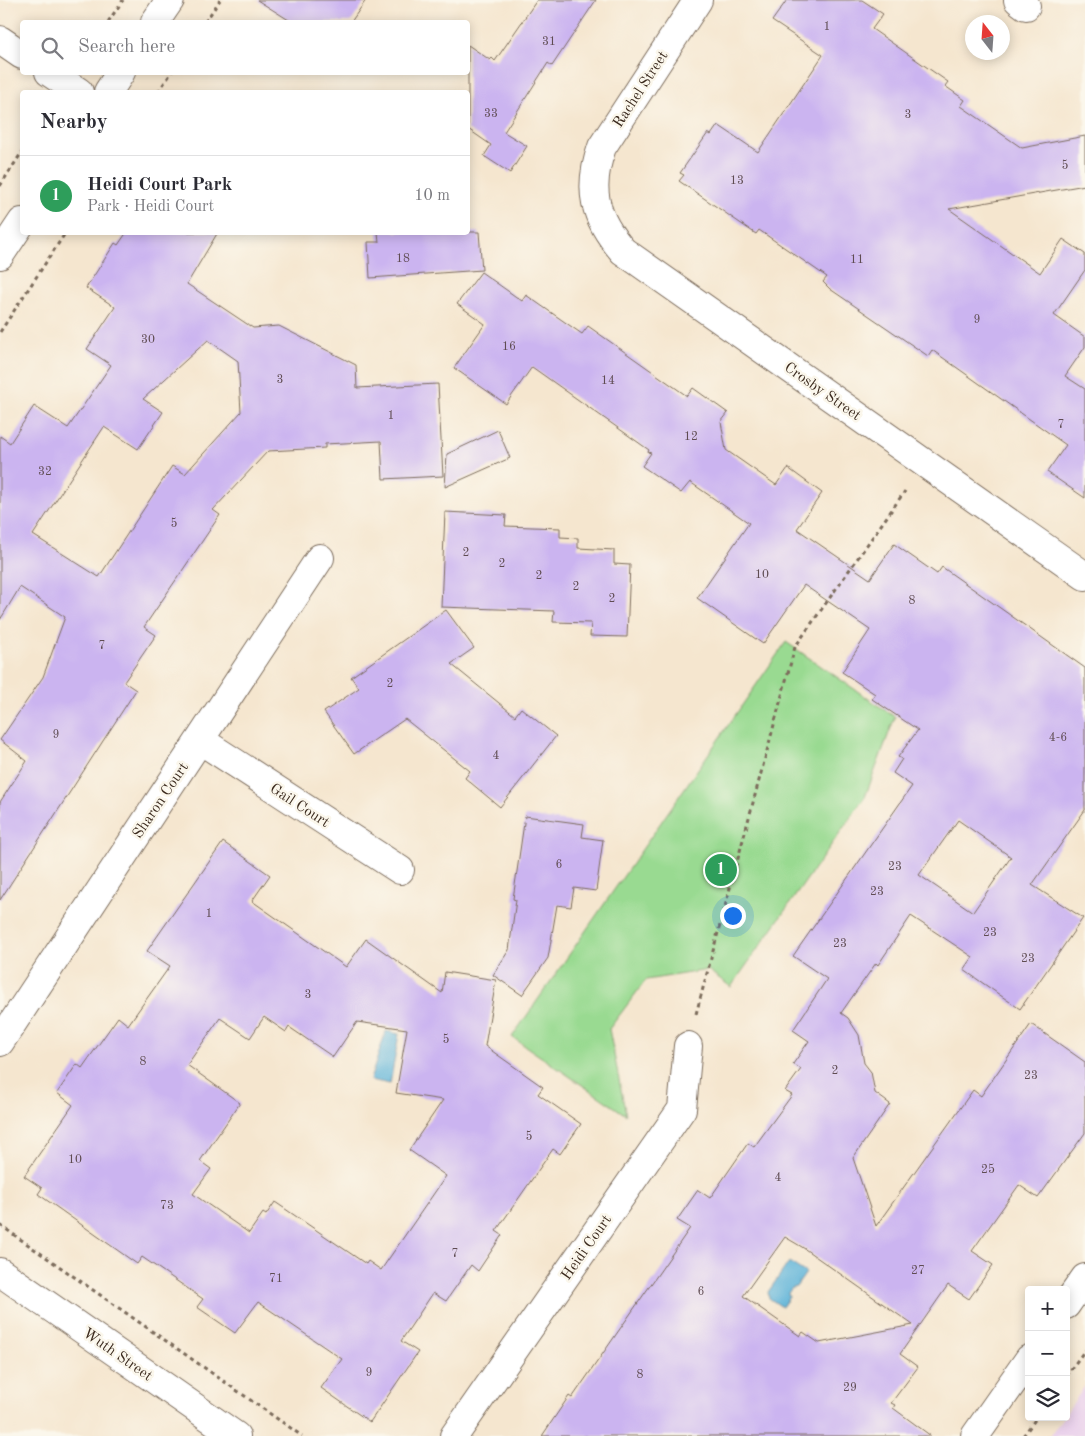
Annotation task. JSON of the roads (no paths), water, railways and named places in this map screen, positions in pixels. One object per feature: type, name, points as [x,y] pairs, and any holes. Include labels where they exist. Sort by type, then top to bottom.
[{"type":"street","points":[[156,20],[170,0]]},
{"type":"street","name":"Rachel Street","points":[[593,182],[596,164],[602,147],[698,0]]},
{"type":"street","points":[[0,40],[20,54]]},
{"type":"street","points":[[54,75],[76,90]]},
{"type":"street","points":[[109,90],[119,75]]},
{"type":"street","name":"Crosby Street","points":[[593,182],[600,220],[610,237],[623,252],[1085,576]]},
{"type":"street","points":[[0,256],[20,225]]},
{"type":"street","name":"Sharon Court","points":[[0,1042],[320,558]]},
{"type":"street","name":"Gail Court","points":[[200,740],[400,870]]},
{"type":"street","name":"Heidi Court","points":[[454,1436],[682,1109],[688,1046]]},
{"type":"street","name":"Wuth Street","points":[[0,1272],[236,1436]]},
{"type":"street","points":[[1070,1299],[1085,1278]]},
{"type":"street","points":[[975,1436],[1025,1365]]},
{"type":"water","points":[[386,1031],[399,1034],[390,1084],[370,1080]]},
{"type":"water","points":[[789,1262],[806,1273],[796,1287],[792,1288],[788,1293],[789,1297],[782,1307],[769,1298],[768,1292]]},
{"type":"place","name":"Heidi Court Park","points":[[721,870]]}]
